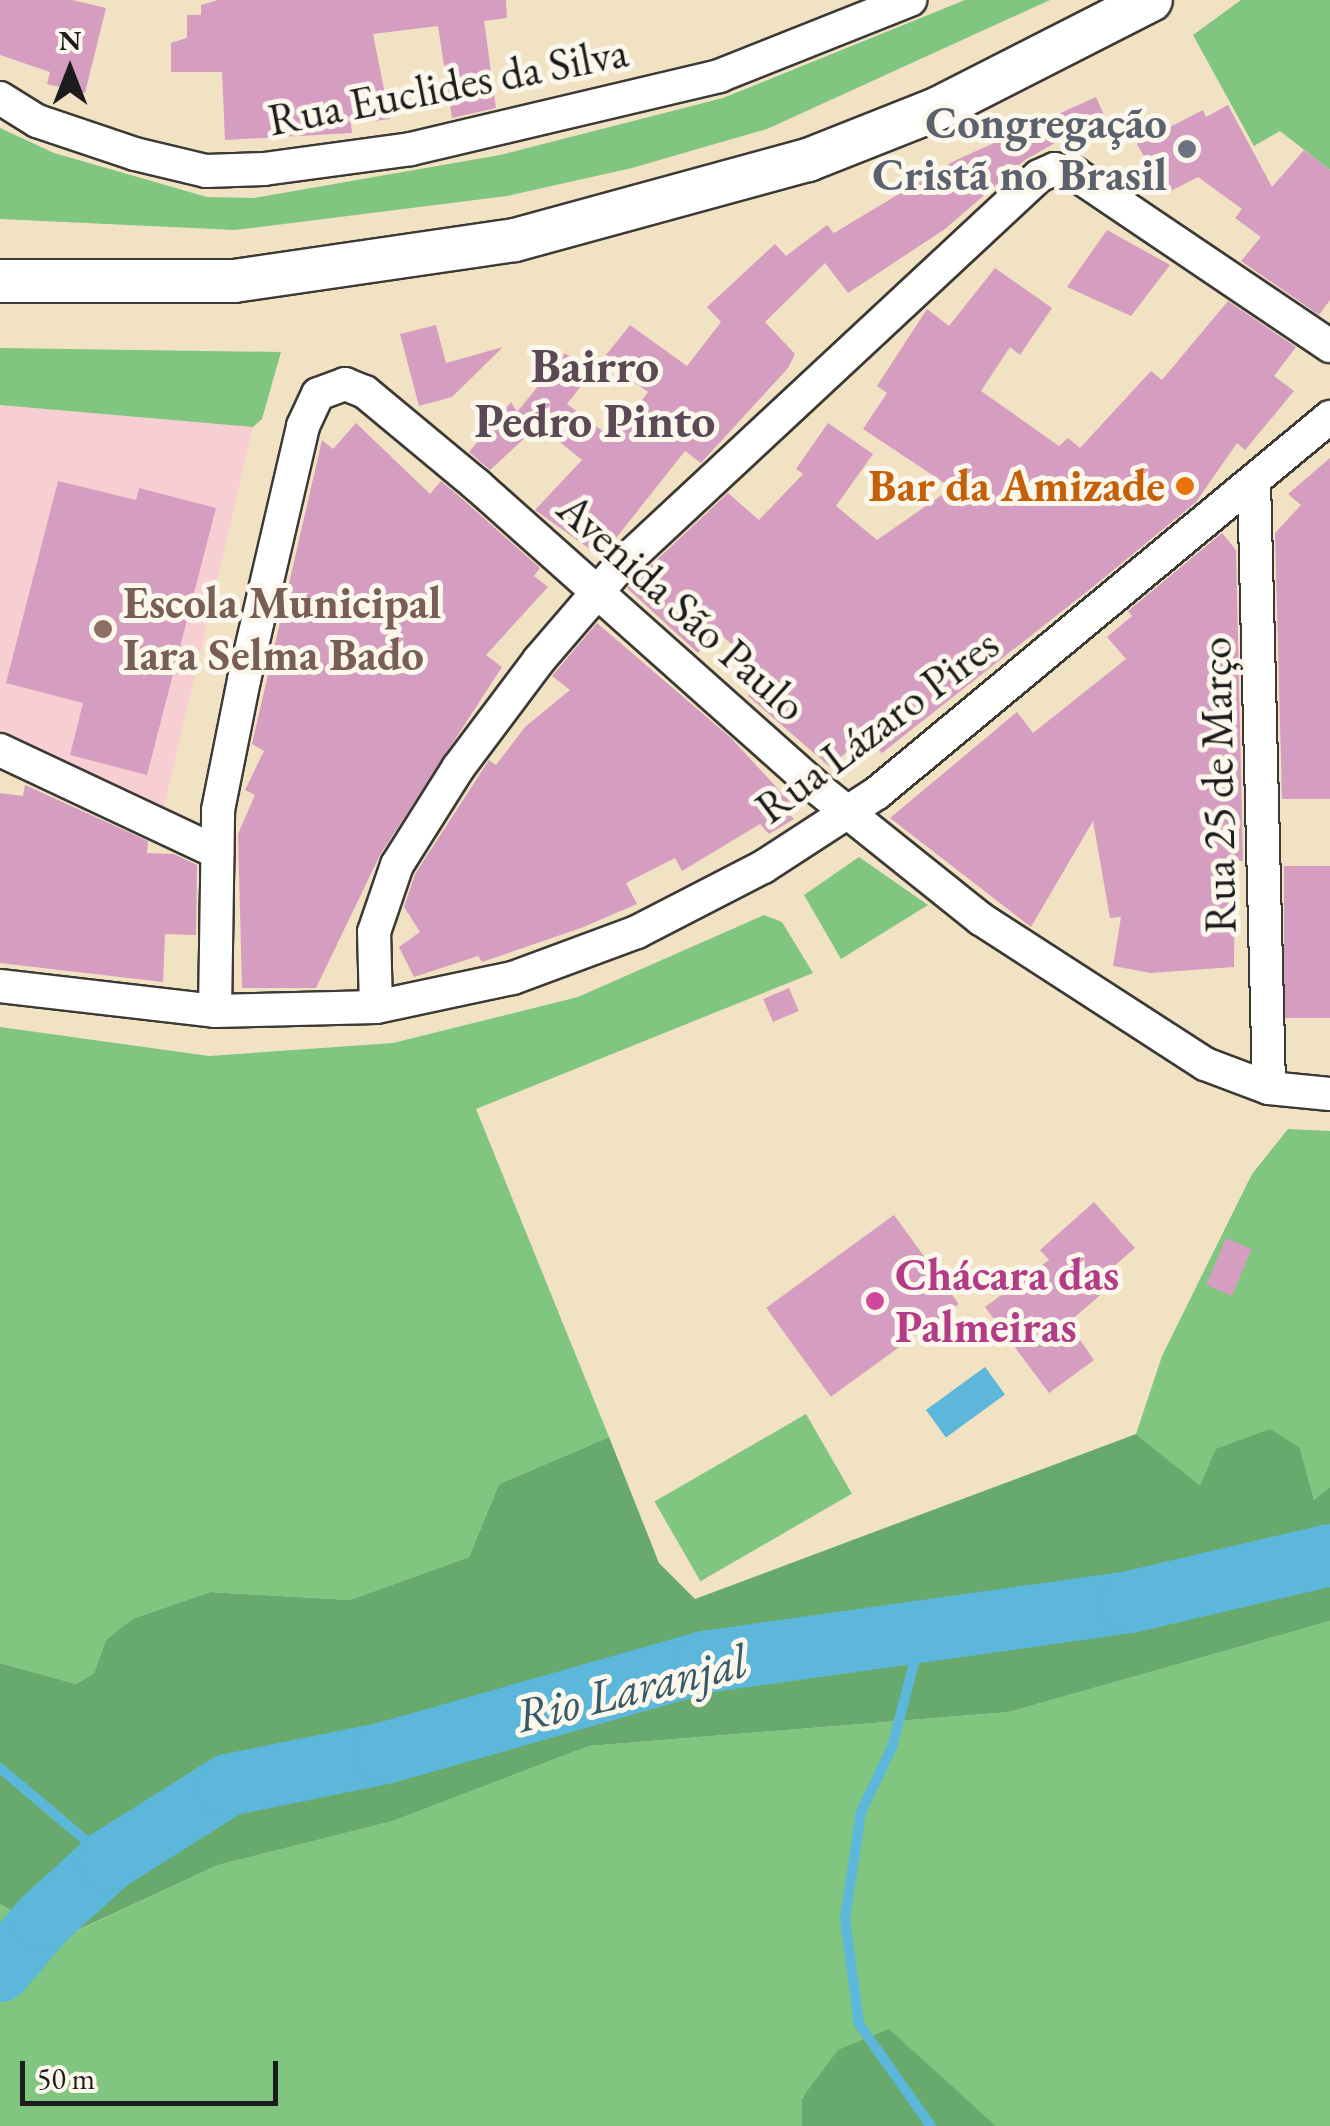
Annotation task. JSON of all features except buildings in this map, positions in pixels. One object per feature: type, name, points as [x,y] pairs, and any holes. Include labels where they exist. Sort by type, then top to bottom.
[{"type":"main road","points":[[0,281],[234,281],[514,240],[808,160],[937,109],[1151,0]]},
{"type":"street","name":"Rua Euclides da Silva","points":[[0,98],[37,121],[134,154],[206,171],[264,169],[411,149],[719,76],[910,0]]},
{"type":"street","points":[[376,1007],[374,932],[397,865],[478,740],[599,590],[1047,172],[1075,174],[1330,346]]},
{"type":"street","name":"Avenida São Paulo","points":[[216,852],[218,810],[303,426],[314,400],[338,384],[365,392],[599,590],[847,813],[1064,976],[1205,1064],[1268,1088],[1330,1094]]},
{"type":"street","name":"Rua Lázaro Pires","points":[[0,986],[215,1011],[376,1007],[512,978],[636,932],[750,874],[847,813],[1330,416]]},
{"type":"street","name":"Rua 25 de Março","points":[[1254,481],[1268,1088]]},
{"type":"street","points":[[0,750],[216,852],[215,1011]]},
{"type":"shaded area","name":"Escola Municipal Iara Selma Bado","points":[[0,405],[253,427],[164,807],[0,731]]},
{"type":"green space","points":[[965,0],[1050,0],[767,129],[632,168],[507,196],[235,230],[0,219],[0,128],[54,153],[207,197],[254,198],[500,155],[723,98]]},
{"type":"green space","points":[[1241,0],[1330,0],[1330,170],[1280,131],[1254,146],[1193,35]]},
{"type":"green space","points":[[0,348],[281,352],[262,419],[253,427],[0,405]]},
{"type":"green space","points":[[859,857],[928,905],[841,959],[804,895]]},
{"type":"green space","points":[[764,915],[782,922],[813,973],[476,1109],[609,1437],[499,1484],[469,1557],[350,1600],[210,1592],[132,1619],[106,1640],[94,1673],[76,1684],[0,1663],[0,1027],[209,1056],[393,1043],[578,997]]},
{"type":"green space","points":[[1288,1129],[1330,1131],[1330,1487],[1314,1500],[1300,1448],[1200,1487],[1136,1434],[1162,1356],[1252,1174]]},
{"type":"green space","points":[[806,1414],[852,1494],[700,1581],[654,1502]]},
{"type":"green space","points":[[1270,1429],[1300,1448],[1314,1500],[1330,1487],[1330,1621],[1009,1712],[589,1746],[393,1821],[218,1865],[61,1938],[0,1904],[0,1663],[76,1684],[94,1673],[106,1640],[132,1619],[210,1592],[350,1600],[469,1557],[499,1484],[609,1437],[659,1563],[695,1599],[1136,1434],[1200,1486],[1216,1449]]},
{"type":"green space","points":[[1330,1621],[1330,2126],[996,2126],[889,2030],[802,2097],[802,2126],[0,2126],[0,1904],[62,1938],[218,1865],[393,1821],[589,1746],[1009,1712]]},
{"type":"green space","points":[[889,2029],[996,2126],[802,2126],[802,2098],[838,2050]]},
{"type":"water","points":[[985,1367],[1005,1395],[946,1437],[926,1410]]},
{"type":"waterway","name":"Rio Laranjal","points":[[0,1971],[44,1919],[109,1860],[228,1785],[385,1753],[704,1662],[1130,1602],[1330,1555]]},
{"type":"waterway","points":[[922,1632],[892,1747],[861,1812],[845,1919],[859,2024],[931,2126]]},
{"type":"waterway","points":[[0,1768],[109,1860]]},
{"type":"place","name":"Congregação Cristã no Brasil","points":[[1187,149]]},
{"type":"place","name":"Bar da Amizade","points":[[1185,486]]},
{"type":"place","name":"Escola Municipal Iara Selma Bado","points":[[103,629]]},
{"type":"place","name":"Chácara das Palmeiras","points":[[875,1301]]},
{"type":"district","name":"Bairro Pedro Pinto","points":[[595,392]]}]
